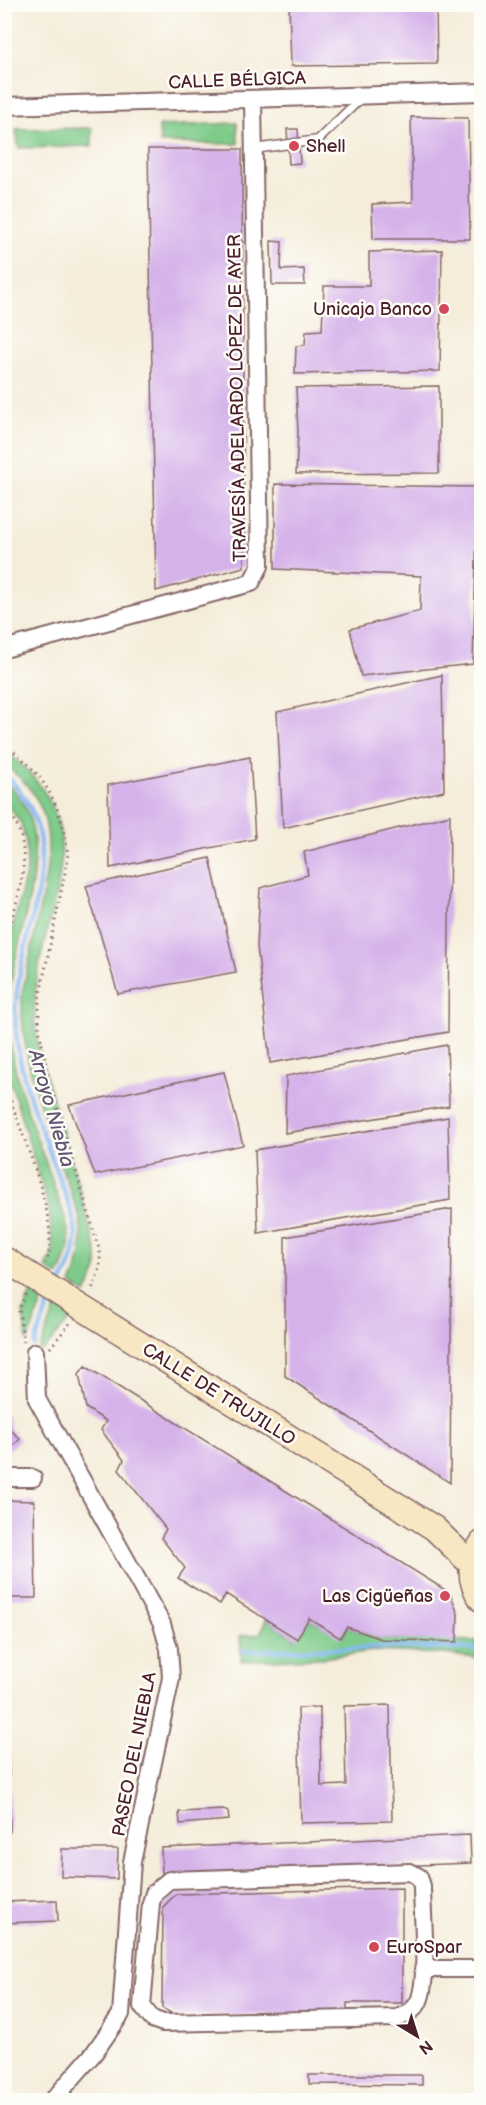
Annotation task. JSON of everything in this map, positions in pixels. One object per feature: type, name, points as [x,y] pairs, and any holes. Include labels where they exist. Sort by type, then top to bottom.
[{"type":"main road","name":"CALLE DE TRUJILLO","points":[[4,1259],[434,1528],[478,1550]]},
{"type":"main road","points":[[478,1550],[471,1578],[482,1600]]},
{"type":"street","name":"CALLE BÉLGICA","points":[[4,106],[476,92]]},
{"type":"street","name":"TRAVESÍA ADELARDO LÓPEZ DE AYER","points":[[4,649],[251,583],[260,566],[253,99]]},
{"type":"street","name":"PASEO DEL NIEBLA","points":[[35,1352],[37,1399],[162,1624],[168,1648],[171,1678],[132,1862],[121,2014],[94,2053],[53,2100]]},
{"type":"street","points":[[4,1478],[33,1478]]},
{"type":"street","points":[[410,1872],[419,1877],[422,1886],[423,1969],[418,2001],[408,2014],[397,2018],[163,2023],[152,2019],[142,2006],[151,1903],[154,1893],[170,1880],[410,1872]]},
{"type":"street","points":[[423,1969],[482,1969]]},
{"type":"lane","points":[[254,149],[318,140],[363,96]]},
{"type":"path","points":[[4,745],[34,769],[48,789],[60,814],[67,837],[68,858],[39,999],[39,1029],[49,1080],[100,1252],[96,1283],[48,1356],[25,1350],[19,1325],[19,1310],[51,1252],[49,1223],[4,1078]]},
{"type":"path","points":[[4,805],[20,829],[25,846],[24,867],[4,946]]},
{"type":"green space","points":[[237,123],[238,144],[160,143],[159,126]]},
{"type":"green space","points":[[92,128],[92,146],[19,148],[16,129]]},
{"type":"green space","points":[[4,750],[38,783],[56,816],[62,850],[58,884],[35,993],[36,1033],[45,1073],[97,1253],[97,1270],[86,1294],[71,1284],[81,1253],[80,1219],[41,1108],[26,1050],[22,1021],[22,993],[46,871],[47,832],[43,814],[35,797],[23,781],[5,766]]},
{"type":"green space","points":[[5,782],[24,804],[33,831],[34,862],[30,894],[10,990],[8,1018],[19,1083],[67,1225],[68,1250],[58,1276],[46,1268],[53,1251],[49,1209],[5,1064],[5,960],[27,869],[26,843],[21,823],[5,802]]},
{"type":"green space","points":[[32,1289],[44,1297],[27,1342],[23,1313]]},
{"type":"green space","points":[[57,1305],[74,1315],[43,1351],[39,1350]]},
{"type":"green space","points":[[309,1618],[340,1637],[347,1627],[381,1639],[481,1641],[481,1659],[445,1654],[373,1651],[321,1658],[241,1661],[240,1636],[260,1634],[266,1619],[296,1639]]},
{"type":"building","points":[[289,4],[436,4],[437,64],[291,66]]},
{"type":"building","points":[[411,117],[468,118],[470,239],[373,239],[372,204],[413,202]]},
{"type":"building","name":"Shell","points":[[287,129],[298,129],[300,163],[289,164]]},
{"type":"building","points":[[148,149],[242,149],[244,567],[156,591]]},
{"type":"building","points":[[271,241],[282,242],[281,270],[304,269],[305,285],[272,285]]},
{"type":"building","points":[[442,250],[440,371],[295,374],[296,346],[305,345],[306,331],[322,330],[324,286],[369,286],[369,252]]},
{"type":"building","points":[[439,386],[439,473],[296,474],[298,432],[296,388]]},
{"type":"building","points":[[275,484],[478,487],[473,664],[361,676],[350,629],[420,611],[421,576],[275,569]]},
{"type":"building","points":[[442,675],[444,791],[283,828],[277,712]]},
{"type":"building","points":[[250,757],[255,839],[110,868],[108,785]]},
{"type":"building","points":[[450,815],[448,1032],[270,1063],[257,946],[260,888],[308,875],[304,852]]},
{"type":"building","points":[[210,858],[236,972],[118,994],[86,886]]},
{"type":"building","points":[[447,1045],[449,1106],[285,1133],[286,1076]]},
{"type":"building","points":[[224,1072],[243,1145],[95,1175],[69,1105]]},
{"type":"building","points":[[448,1117],[450,1200],[258,1233],[255,1150]]},
{"type":"building","points":[[452,1209],[450,1483],[285,1376],[285,1237]]},
{"type":"building","points":[[4,1307],[10,1311],[6,1336],[4,1336]]},
{"type":"building","points":[[85,1366],[450,1593],[458,1614],[457,1642],[381,1639],[347,1627],[340,1638],[309,1618],[297,1639],[226,1594],[220,1604],[178,1578],[185,1568],[161,1538],[166,1529],[119,1470],[124,1460],[101,1430],[106,1421],[86,1408],[79,1374]]},
{"type":"building","points":[[5,1411],[10,1429],[20,1439],[9,1450],[4,1450]]},
{"type":"building","points":[[4,1500],[34,1501],[36,1598],[4,1598]]},
{"type":"building","points":[[390,1705],[392,1821],[301,1823],[298,1708],[320,1707],[321,1786],[346,1785],[344,1706]]},
{"type":"building","points":[[4,1730],[8,1731],[10,1832],[4,1832]]},
{"type":"building","points":[[224,1810],[228,1812],[229,1820],[180,1824],[179,1812]]},
{"type":"building","points":[[470,1835],[471,1863],[162,1875],[161,1848]]},
{"type":"building","points":[[62,1849],[118,1849],[117,1879],[61,1877]]},
{"type":"building","points":[[402,1888],[402,2003],[347,2003],[347,2013],[176,2016],[162,2008],[163,1907],[176,1894]]},
{"type":"building","points":[[57,1900],[58,1921],[4,1923],[4,1902]]},
{"type":"building","points":[[4,1965],[7,1965],[10,2041],[4,2041]]},
{"type":"building","points":[[309,2075],[422,2075],[422,2085],[309,2084]]},
{"type":"waterway","name":"Arroyo Niebla","points":[[4,774],[27,802],[38,832],[41,863],[37,896],[16,997],[16,1031],[22,1070],[40,1128],[68,1202],[75,1229],[76,1243],[73,1256],[59,1286]]},
{"type":"waterway","name":"Arroyo Niebla","points":[[34,1346],[51,1298]]},
{"type":"waterway","points":[[243,1651],[397,1647],[482,1649]]},
{"type":"place","name":"Shell","points":[[294,146]]},
{"type":"place","name":"Unicaja Banco","points":[[444,309]]},
{"type":"place","name":"Las Cigüeñas","points":[[445,1596]]},
{"type":"place","name":"EuroSpar","points":[[374,1947]]}]
